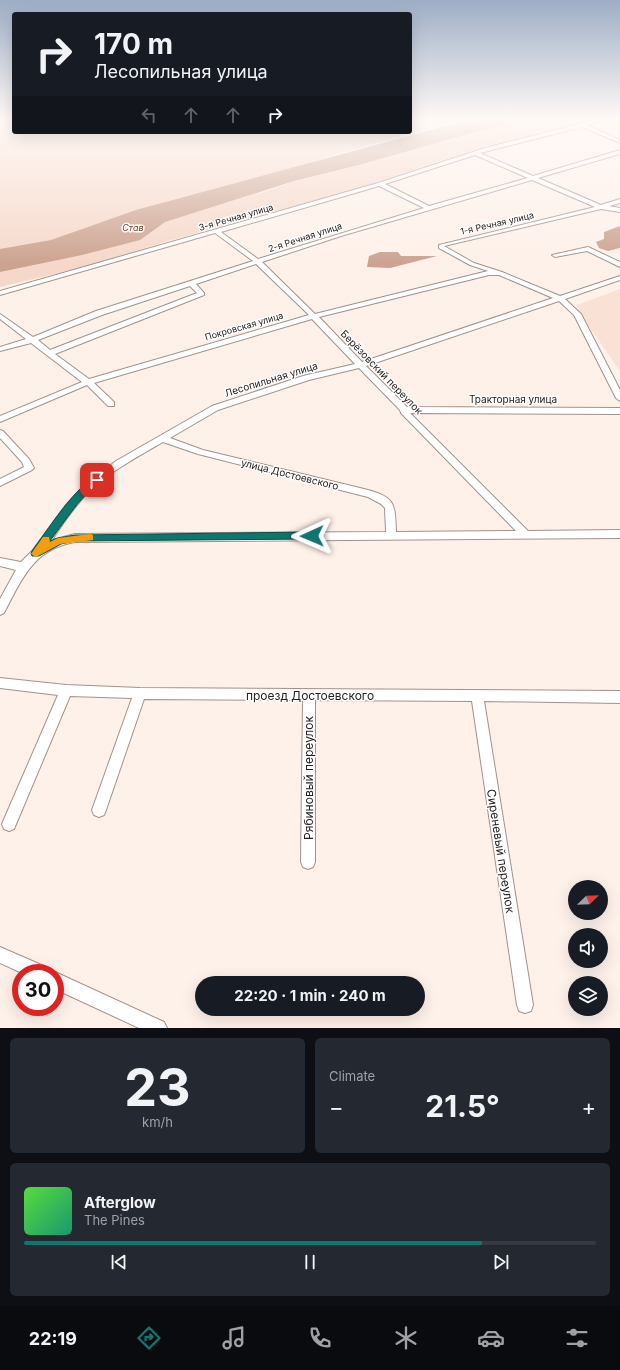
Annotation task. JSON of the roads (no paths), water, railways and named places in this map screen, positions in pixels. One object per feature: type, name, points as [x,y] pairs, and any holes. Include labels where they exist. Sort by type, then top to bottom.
[{"type":"street","name":"3-я Речная улица","points":[[0,293],[110,260],[217,232],[429,168]]},
{"type":"street","points":[[509,168],[602,207],[620,210]]},
{"type":"street","name":"2-я Речная улица","points":[[0,349],[32,340],[99,313],[258,262],[428,208],[566,168]]},
{"type":"street","points":[[380,184],[428,208]]},
{"type":"street","name":"1-я Речная улица","points":[[500,273],[472,264],[441,247],[442,245],[602,207],[620,201]]},
{"type":"street","name":"Берёзовский переулок","points":[[217,232],[258,262],[314,316],[405,410],[404,411],[525,534]]},
{"type":"street","points":[[555,255],[588,249],[620,265]]},
{"type":"street","name":"Покровская улица","points":[[0,419],[88,382],[314,316],[489,273],[500,273]]},
{"type":"street","points":[[500,273],[561,299],[577,314],[620,398]]},
{"type":"street","name":"Лесопильная улица","points":[[0,610],[23,567],[36,554],[69,508],[86,489],[119,462],[215,408],[306,378],[360,365],[620,278]]},
{"type":"street","points":[[50,353],[202,294],[191,284]]},
{"type":"street","points":[[0,316],[88,382],[111,404]]},
{"type":"street","name":"Тракторная улица","points":[[405,410],[620,411]]},
{"type":"street","points":[[0,433],[26,461],[29,468],[0,483]]},
{"type":"street","name":"улица Достоевского","points":[[161,438],[201,452],[364,492],[379,498],[389,506],[392,513],[390,523],[391,535]]},
{"type":"street","points":[[36,554],[58,541],[75,538],[620,534]]},
{"type":"street","points":[[0,562],[23,567]]},
{"type":"street","name":"проезд Достоевского","points":[[0,683],[66,690],[140,694],[620,697]]},
{"type":"street","points":[[9,824],[66,690]]},
{"type":"street","points":[[98,810],[140,694]]},
{"type":"street","name":"Рябиновый переулок","points":[[308,862],[309,695]]},
{"type":"street","name":"Сиреневый переулок","points":[[477,696],[525,1005]]},
{"type":"street","points":[[0,955],[20,964]]},
{"type":"street","points":[[64,984],[158,1028]]},
{"type":"water","name":"Став","points":[[291,168],[347,168],[294,181],[165,222],[140,240],[82,255],[0,272],[0,249],[51,240],[136,210]]},
{"type":"water","points":[[620,226],[620,248],[608,251],[599,248],[596,242],[604,239],[604,232]]},
{"type":"water","points":[[380,252],[398,252],[401,256],[437,256],[390,268],[367,267],[369,256]]}]
